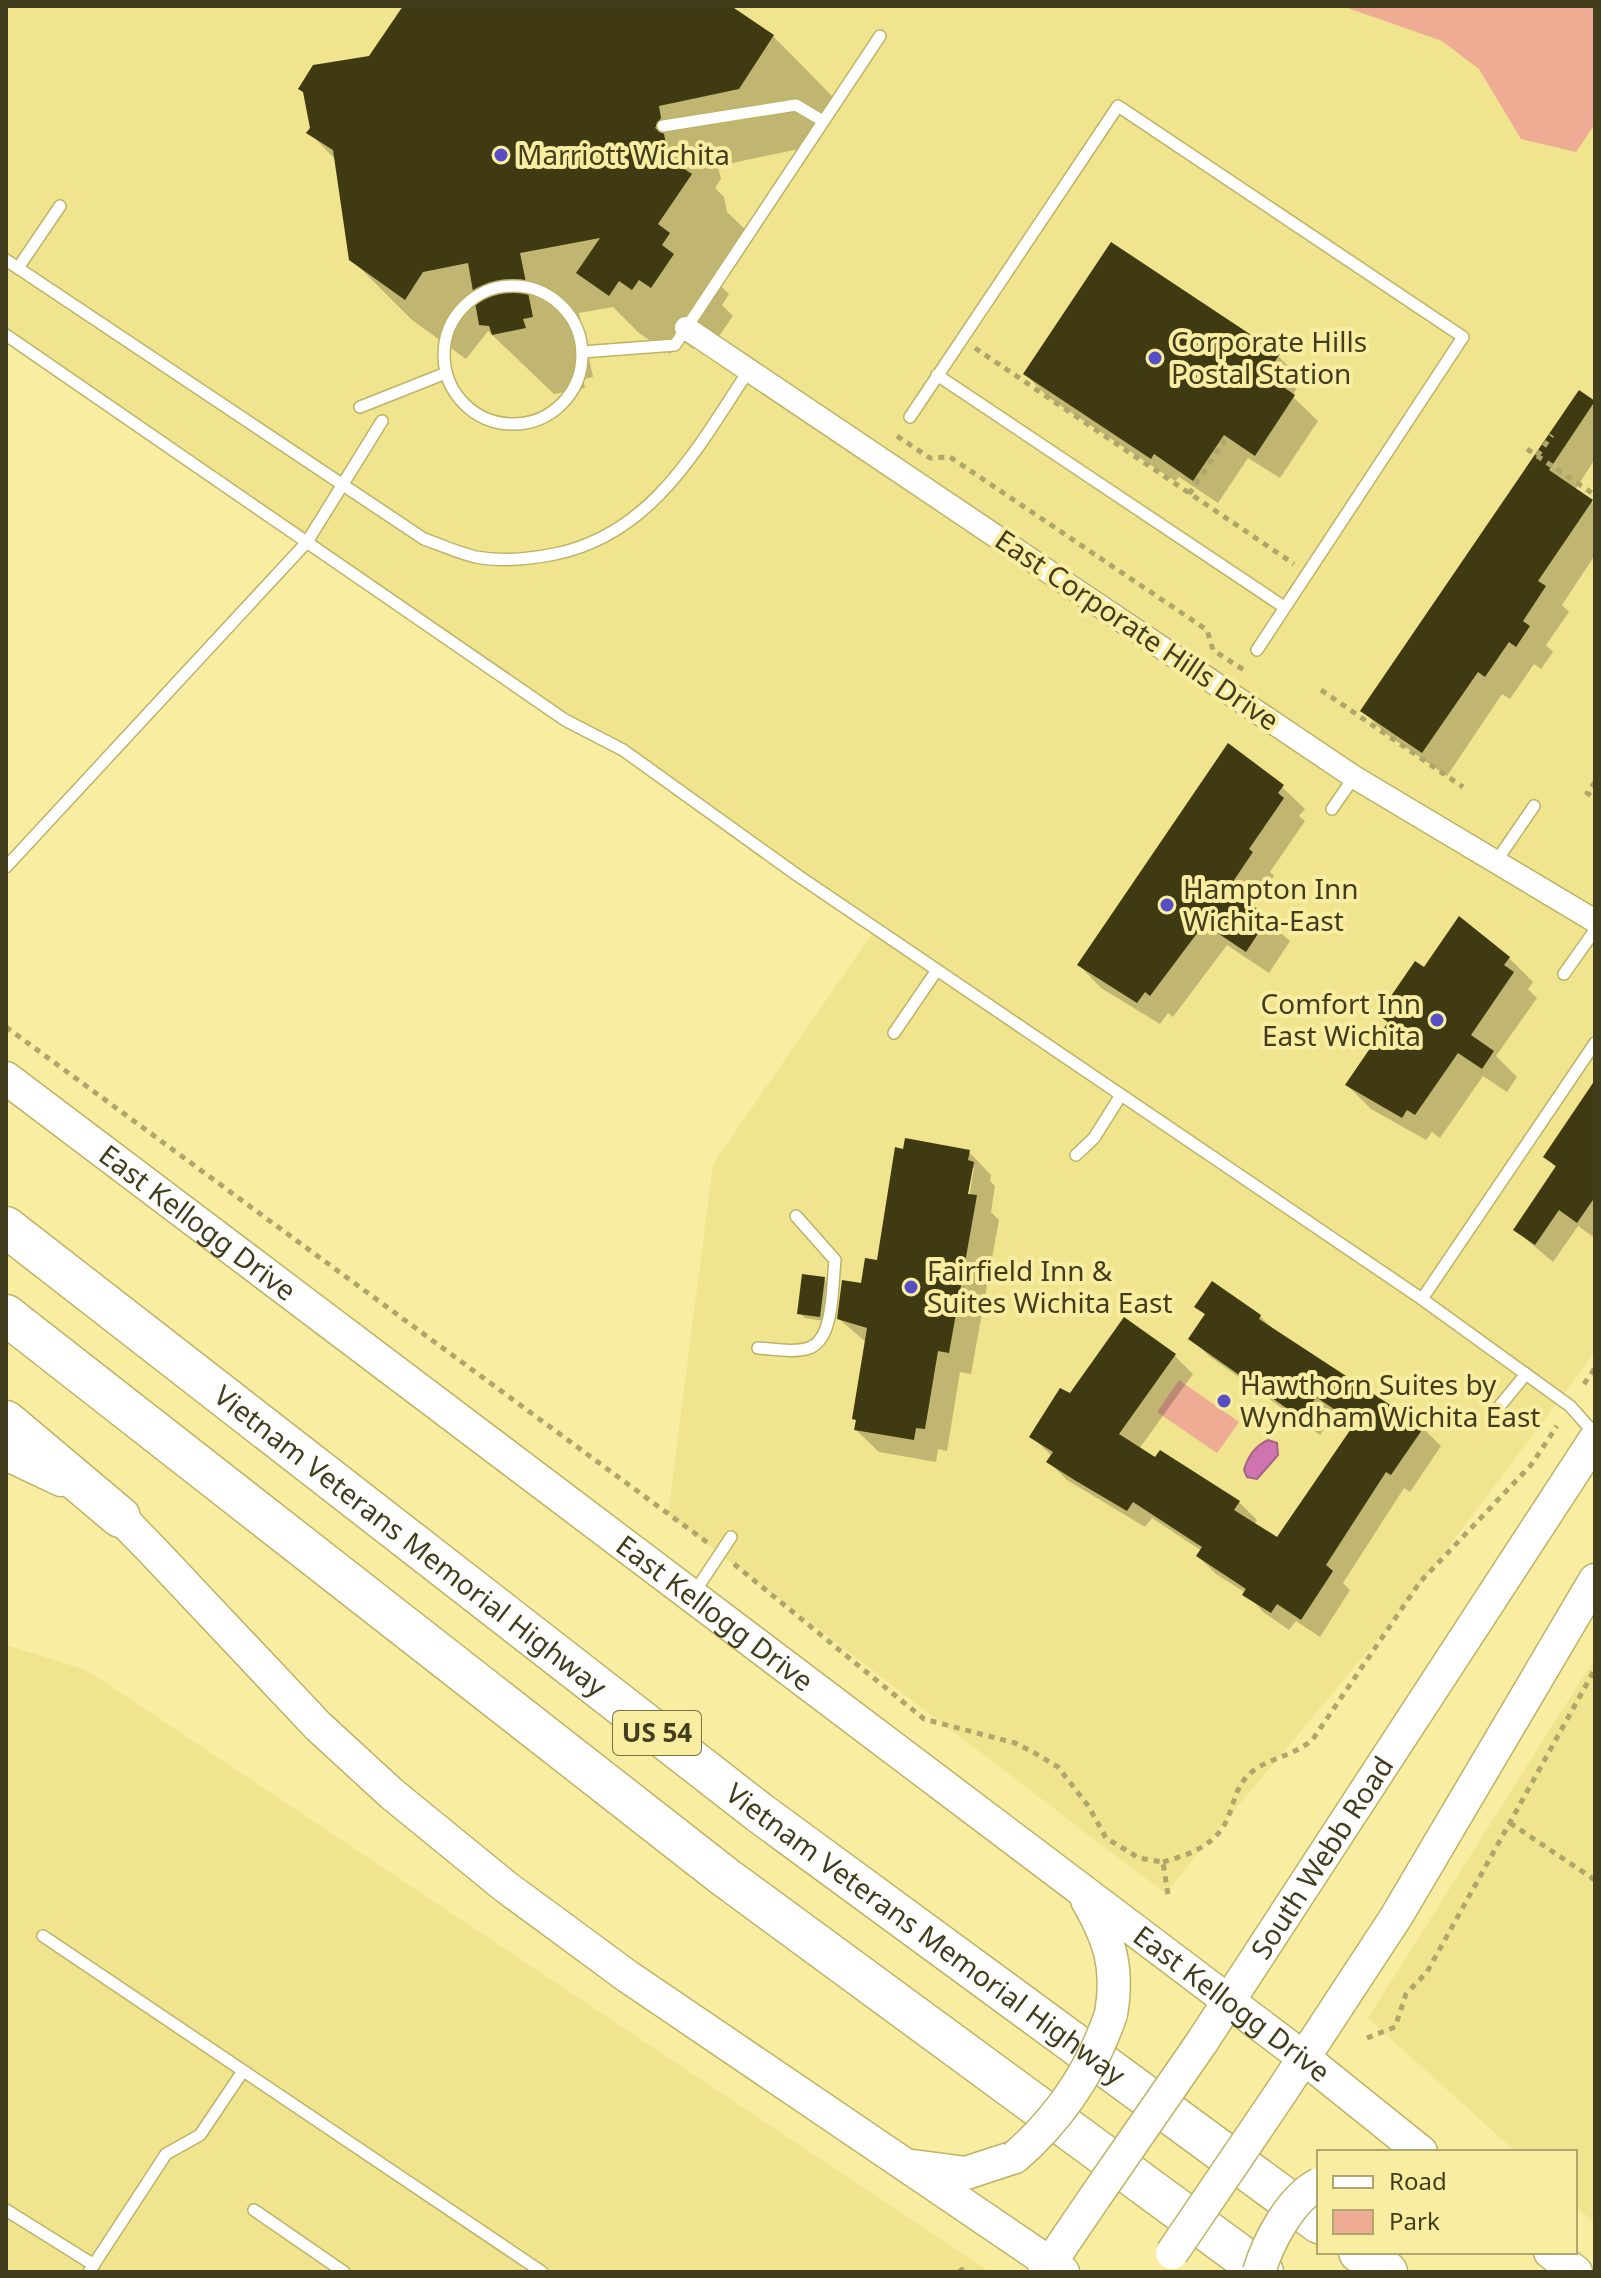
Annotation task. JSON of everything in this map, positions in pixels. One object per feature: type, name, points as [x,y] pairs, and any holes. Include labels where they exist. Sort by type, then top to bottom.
[{"type":"highway","name":"Vietnam Veterans Memorial Highway","points":[[6,1227],[760,1813],[1317,2222]]},
{"type":"highway","name":"US 54","points":[[6,1315],[725,1877],[1261,2272]]},
{"type":"highway","points":[[6,1421],[120,1517]]},
{"type":"highway","points":[[1362,2254],[1387,2272]]},
{"type":"main road","name":"East Kellogg Drive","points":[[6,1078],[1304,2058],[1419,2150]]},
{"type":"main road","name":"South Webb Road","points":[[1052,2269],[1095,2197],[1202,2042],[1595,1436]]},
{"type":"main road","points":[[6,1454],[67,1483],[120,1517],[318,1726],[448,1840],[566,1933],[1052,2269]]},
{"type":"main road","points":[[1166,2263],[1396,1917],[1595,1580]]},
{"type":"main road","points":[[902,2163],[944,2173],[966,2173],[1015,2157],[1035,2140],[1072,2096],[1095,2054],[1111,2014],[1117,1982],[1110,1950],[1083,1892]]},
{"type":"main road","points":[[1261,2272],[1269,2246],[1293,2208],[1317,2186]]},
{"type":"main road","points":[[1553,2254],[1576,2272]]},
{"type":"street","name":"East Corporate Hills Drive","points":[[686,328],[1354,777],[1595,921]]},
{"type":"lane","points":[[582,352],[675,345],[880,36]]},
{"type":"lane","points":[[663,126],[796,105],[823,121]]},
{"type":"lane","points":[[910,417],[1118,106],[1463,337],[1257,650]]},
{"type":"lane","points":[[18,268],[60,206]]},
{"type":"lane","points":[[6,260],[424,539],[477,557],[528,560],[581,549],[625,526],[660,498],[749,370]]},
{"type":"lane","points":[[529,287],[546,294],[572,318],[582,352],[580,375],[570,395],[554,411],[535,421],[512,424],[490,421],[471,410],[456,393],[446,373],[443,355],[452,321],[477,295],[493,288],[529,287]]},
{"type":"lane","points":[[6,335],[565,720],[623,750],[937,970],[1422,1299],[1570,1406],[1595,1436]]},
{"type":"lane","points":[[360,407],[446,373]]},
{"type":"lane","points":[[937,375],[1284,607]]},
{"type":"lane","points":[[6,867],[307,542],[382,421]]},
{"type":"lane","points":[[1332,809],[1354,777]]},
{"type":"lane","points":[[1495,863],[1534,806]]},
{"type":"lane","points":[[1564,974],[1595,930]]},
{"type":"lane","points":[[894,1033],[937,970]]},
{"type":"lane","points":[[1422,1299],[1595,1043]]},
{"type":"lane","points":[[1076,1155],[1094,1138],[1121,1095]]},
{"type":"lane","points":[[758,1348],[799,1350],[813,1347],[825,1333],[835,1260],[796,1216]]},
{"type":"lane","points":[[1493,1414],[1526,1374]]},
{"type":"lane","points":[[692,1597],[731,1537]]},
{"type":"lane","points":[[43,1936],[542,2272]]},
{"type":"lane","points":[[6,2210],[92,2269],[166,2154],[200,2135],[243,2071]]},
{"type":"lane","points":[[254,2210],[344,2272]]},
{"type":"path","points":[[961,338],[1306,572]]},
{"type":"path","points":[[1537,456],[1552,435]]},
{"type":"path","points":[[897,436],[930,458],[950,457],[1207,630],[1213,650],[1247,672]]},
{"type":"path","points":[[1189,494],[1225,440]]},
{"type":"path","points":[[1527,449],[1595,495]]},
{"type":"path","points":[[1321,690],[1463,787]]},
{"type":"path","points":[[1595,782],[1587,793],[1595,798]]},
{"type":"path","points":[[6,1027],[720,1553],[924,1719],[1015,1743],[1058,1767],[1089,1807],[1106,1838],[1139,1858],[1163,1862],[1204,1846],[1222,1829],[1236,1790],[1253,1771],[1302,1749],[1313,1739],[1420,1582],[1531,1465],[1557,1426]]},
{"type":"path","points":[[1584,1384],[1595,1368]]},
{"type":"path","points":[[1367,2038],[1395,2027],[1406,1994],[1427,1972],[1595,1669]]},
{"type":"path","points":[[1510,1823],[1595,1880]]},
{"type":"path","points":[[1163,1862],[1168,1895]]},
{"type":"shaded area","points":[[6,6],[1595,6],[1595,1352],[1392,1622],[1165,1893],[668,1514],[713,1164],[876,928],[6,338]]},
{"type":"shaded area","points":[[1268,1440],[1277,1443],[1278,1455],[1257,1479],[1247,1477],[1244,1470],[1250,1456]]},
{"type":"shaded area","points":[[6,1645],[86,1670],[990,2272],[6,2272]]},
{"type":"shaded area","points":[[1595,1658],[1595,2224],[1577,2207],[1577,2150],[1514,2150],[1368,2018]]},
{"type":"green space","points":[[1342,6],[1595,6],[1595,124],[1576,152],[1521,139],[1479,69],[1442,41]]},
{"type":"green space","points":[[1179,1380],[1239,1422],[1217,1453],[1157,1412]]},
{"type":"building","name":"Marriott Wichita","points":[[403,6],[731,6],[774,35],[739,89],[659,106],[661,118],[655,128],[664,134],[669,159],[692,174],[658,224],[670,233],[662,245],[674,254],[651,288],[639,280],[632,290],[619,281],[609,296],[576,273],[600,238],[520,253],[533,317],[523,319],[526,328],[492,335],[489,326],[479,325],[468,263],[423,272],[405,300],[349,260],[333,150],[306,133],[310,128],[303,92],[298,89],[313,65],[369,56]]},
{"type":"building","name":"Corporate Hills Postal Station","points":[[1111,242],[1280,354],[1265,375],[1295,395],[1255,456],[1224,435],[1193,481],[1154,454],[1151,459],[1023,374]]},
{"type":"building","points":[[1579,390],[1595,401],[1549,470],[1593,500],[1538,581],[1546,586],[1523,621],[1530,626],[1516,647],[1509,642],[1485,677],[1478,672],[1422,753],[1360,711]]},
{"type":"building","name":"Hampton Inn Wichita-East","points":[[1228,743],[1284,785],[1278,793],[1284,798],[1249,849],[1253,852],[1228,889],[1269,917],[1246,952],[1204,924],[1150,996],[1145,992],[1137,1003],[1077,965]]},
{"type":"building","points":[[1459,916],[1510,957],[1504,965],[1514,972],[1471,1035],[1494,1051],[1482,1069],[1458,1053],[1415,1115],[1407,1110],[1402,1118],[1345,1085],[1388,1022],[1378,1015],[1415,961],[1424,967]]},
{"type":"building","points":[[1595,1080],[1595,1197],[1577,1223],[1559,1210],[1535,1245],[1513,1230],[1556,1166],[1543,1157]]},
{"type":"building","name":"Fairfield Inn & Suites Wichita East","points":[[905,1138],[970,1150],[968,1160],[974,1162],[968,1194],[977,1195],[949,1353],[938,1351],[925,1429],[916,1428],[914,1440],[854,1430],[856,1420],[852,1419],[867,1328],[837,1319],[842,1280],[861,1283],[865,1258],[877,1260],[895,1147],[903,1149]]},
{"type":"building","points":[[802,1274],[825,1277],[820,1317],[797,1314]]},
{"type":"building","points":[[1212,1281],[1261,1315],[1259,1319],[1424,1427],[1391,1475],[1386,1472],[1326,1565],[1333,1571],[1301,1620],[1277,1604],[1271,1613],[1242,1595],[1246,1589],[1196,1556],[1202,1547],[1133,1502],[1127,1511],[1046,1462],[1053,1452],[1029,1437],[1060,1388],[1070,1393],[1124,1317],[1176,1354],[1119,1434],[1155,1457],[1160,1450],[1240,1501],[1234,1510],[1277,1537],[1355,1423],[1316,1397],[1302,1419],[1188,1339],[1205,1314],[1194,1307]]},
{"type":"place","name":"Marriott Wichita","points":[[501,155]]},
{"type":"place","name":"Corporate Hills Postal Station","points":[[1155,358]]},
{"type":"place","name":"Hampton Inn Wichita-East","points":[[1167,905]]},
{"type":"place","name":"Comfort Inn East Wichita","points":[[1437,1020]]},
{"type":"place","name":"Fairfield Inn & Suites Wichita East","points":[[911,1287]]},
{"type":"place","name":"Hawthorn Suites by Wyndham Wichita East","points":[[1224,1401]]}]
